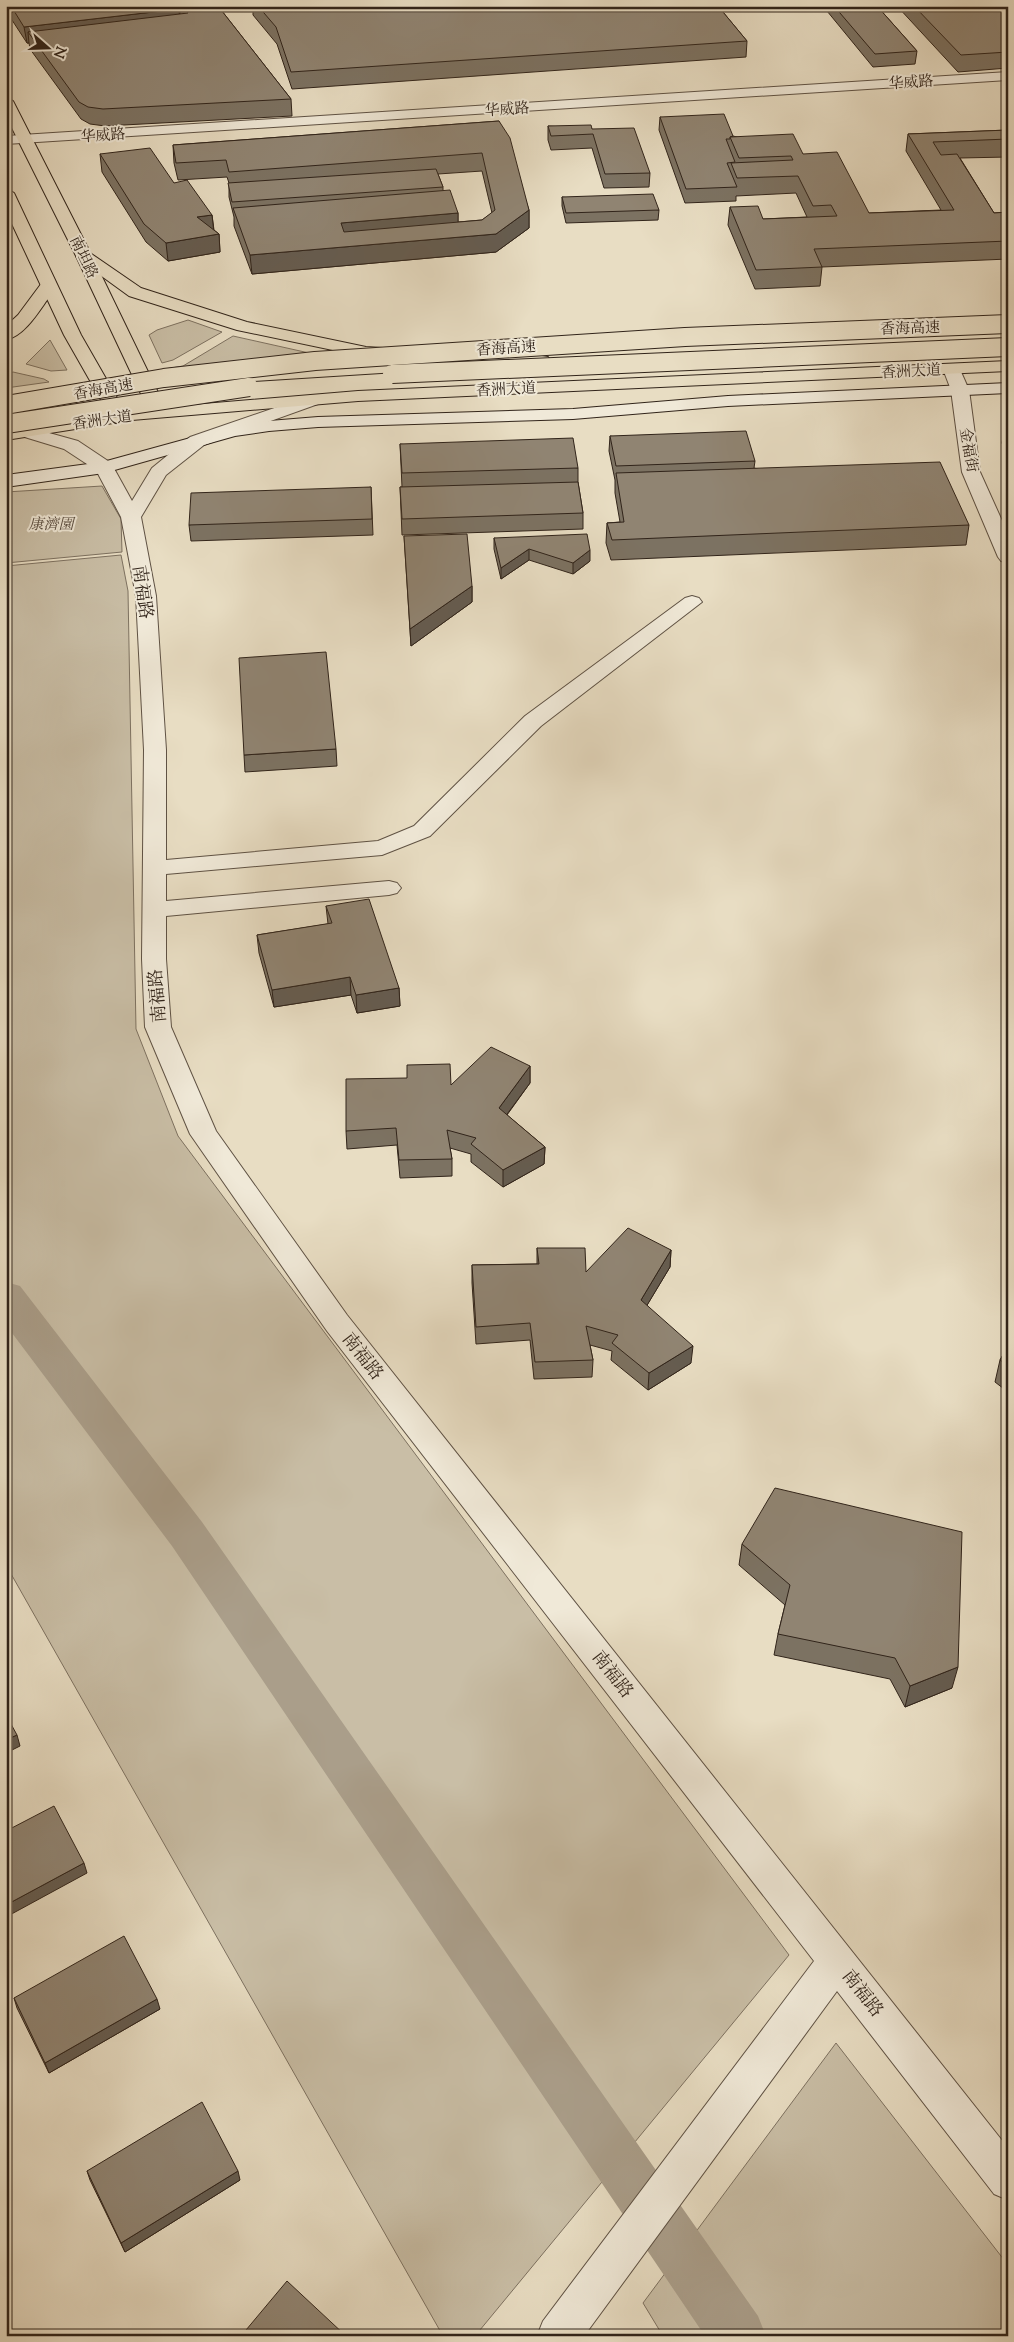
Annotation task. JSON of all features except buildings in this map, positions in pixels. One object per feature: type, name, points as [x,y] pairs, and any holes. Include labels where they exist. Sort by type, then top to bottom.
[{"type":"main road","name":"南坦路","points":[[6,101],[84,256],[159,413]]},
{"type":"main road","points":[[6,193],[47,288],[100,388],[119,417]]},
{"type":"main road","points":[[84,256],[135,292],[242,326],[366,352],[542,361]]},
{"type":"main road","points":[[6,335],[24,319],[47,288]]},
{"type":"main road","name":"香海高速","points":[[6,405],[164,378],[316,361],[685,337],[1008,324]]},
{"type":"main road","name":"香洲大道","points":[[6,399],[144,384],[394,367],[1008,342]]},
{"type":"main road","name":"香海高速","points":[[6,424],[200,393],[280,383],[396,374],[1008,347]]},
{"type":"main road","name":"香洲大道","points":[[15,433],[119,417],[368,396],[1008,366]]},
{"type":"street","name":"华威路","points":[[6,140],[28,146],[1008,76]]},
{"type":"street","points":[[6,153],[28,146],[746,98]]},
{"type":"street","name":"金福街","points":[[952,369],[960,390],[971,472],[1008,557]]},
{"type":"street","points":[[6,481],[104,467],[234,431],[318,422],[574,414],[649,406],[1008,388]]},
{"type":"street","points":[[131,517],[159,472],[198,441],[312,400]]},
{"type":"street","name":"南福路","points":[[15,433],[71,445],[104,467],[131,517],[146,596],[155,750],[154,959],[158,1027],[204,1134],[337,1323],[1008,2180]]},
{"type":"street","points":[[155,868],[382,848],[422,831],[533,722],[692,602]]},
{"type":"street","points":[[154,910],[389,888]]},
{"type":"street","points":[[558,2336],[837,1960]]},
{"type":"green space","points":[[188,320],[222,332],[173,360],[162,363],[149,335],[157,330]]},
{"type":"green space","points":[[233,336],[327,357],[165,369],[183,366]]},
{"type":"green space","points":[[50,340],[67,370],[51,371],[26,364]]},
{"type":"green space","points":[[13,372],[44,379],[49,382],[6,388],[6,375]]},
{"type":"green space","name":"康濟園","points":[[102,486],[121,519],[122,552],[6,563],[6,492]]},
{"type":"green space","points":[[121,555],[128,591],[136,1029],[178,1136],[789,1955],[475,2336],[443,2336],[6,1565],[6,566]]},
{"type":"green space","points":[[836,2043],[1008,2265],[1008,2336],[663,2336],[643,2303]]},
{"type":"waterway","points":[[6,1296],[187,1534],[738,2336]]}]
